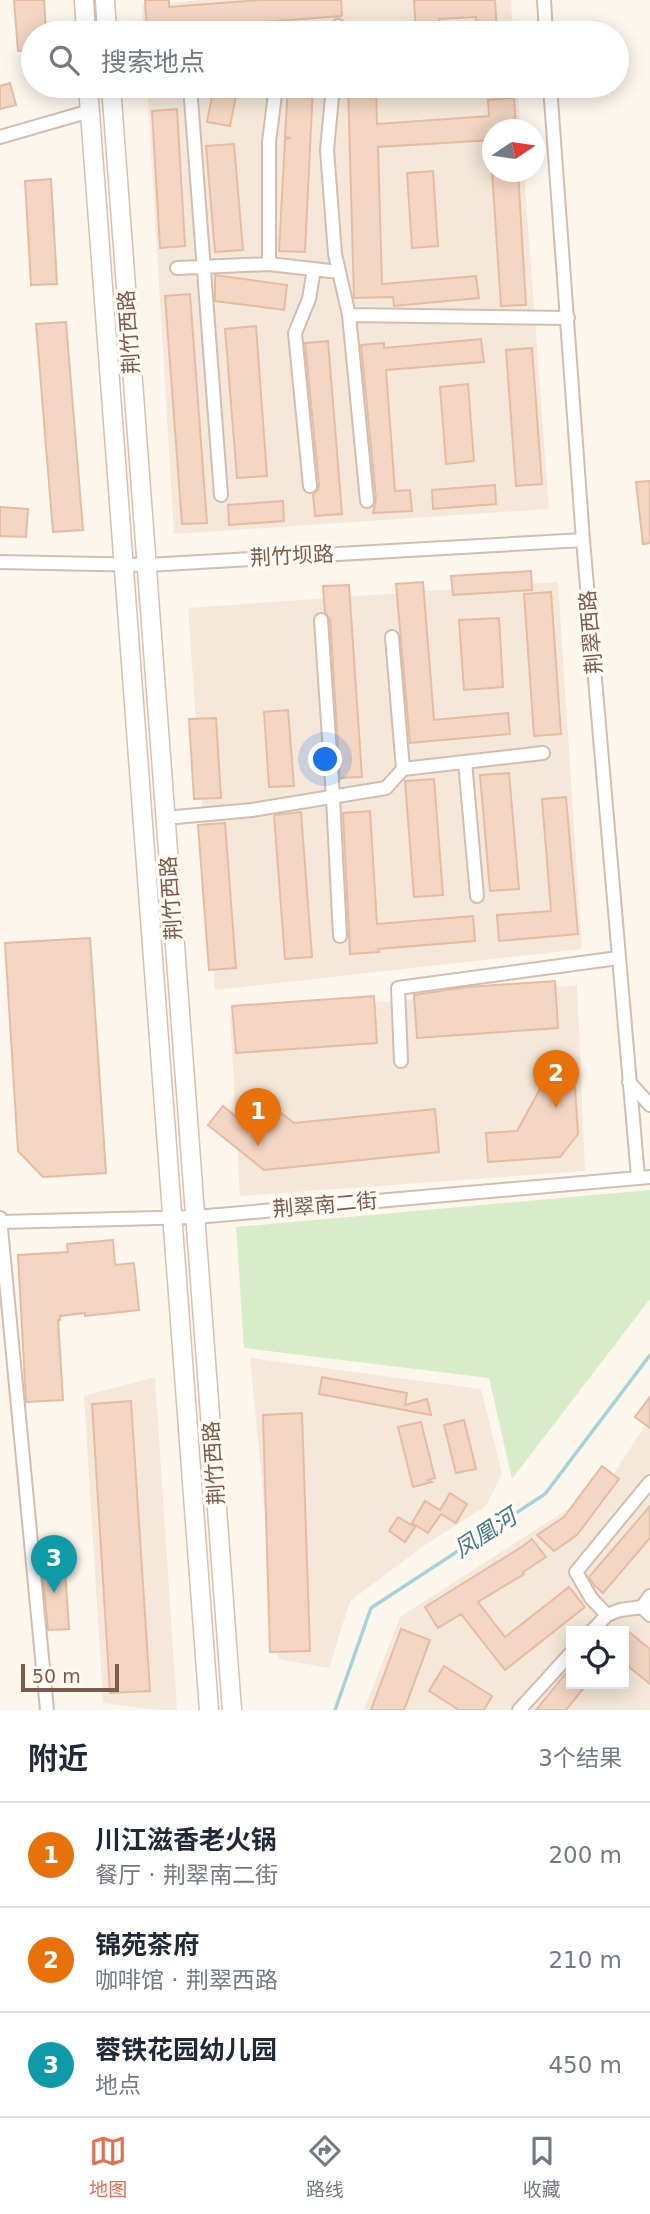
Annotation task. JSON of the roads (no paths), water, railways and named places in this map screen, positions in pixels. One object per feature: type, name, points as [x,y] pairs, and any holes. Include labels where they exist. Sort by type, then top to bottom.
[{"type":"main road","points":[[84,0],[85,21]]},
{"type":"main road","points":[[105,0],[106,21]]},
{"type":"main road","name":"荆竹西路","points":[[89,98],[209,1710]]},
{"type":"main road","name":"荆竹西路","points":[[112,98],[232,1710]]},
{"type":"street","points":[[544,0],[545,21]]},
{"type":"street","points":[[191,98],[221,495]]},
{"type":"street","points":[[269,264],[269,142],[274,98]]},
{"type":"street","points":[[332,98],[327,150],[335,254],[349,315],[367,501]]},
{"type":"street","name":"荆翠西路","points":[[551,98],[583,540],[618,958],[629,1082],[644,1177]]},
{"type":"street","points":[[0,137],[90,111]]},
{"type":"street","points":[[177,268],[269,264],[339,272]]},
{"type":"street","points":[[310,486],[295,333],[309,299],[314,269]]},
{"type":"street","points":[[349,315],[568,318]]},
{"type":"street","name":"荆竹坝路","points":[[0,562],[122,566],[583,540]]},
{"type":"street","points":[[321,620],[340,936]]},
{"type":"street","points":[[392,638],[403,769]]},
{"type":"street","points":[[165,818],[252,810],[386,788],[403,769],[543,753]]},
{"type":"street","points":[[465,762],[477,896]]},
{"type":"street","points":[[401,1061],[398,988],[618,958]]},
{"type":"street","points":[[629,1082],[650,1105]]},
{"type":"street","name":"荆翠南二街","points":[[0,1221],[196,1217],[644,1177]]},
{"type":"street","points":[[0,1221],[47,1710]]},
{"type":"street","points":[[607,1615],[591,1598],[576,1572],[650,1482]]},
{"type":"street","points":[[597,1626],[607,1615],[621,1610],[646,1611],[650,1596]]},
{"type":"street","points":[[519,1710],[566,1658]]},
{"type":"waterway","name":"凤凰河","points":[[335,1710],[371,1608],[545,1494],[650,1355]]},
{"type":"place","name":"锦苑茶府","points":[[556,1108]]},
{"type":"place","name":"川江滋香老火锅","points":[[258,1146]]},
{"type":"place","name":"蓉铁花园幼儿园","points":[[54,1593]]}]
